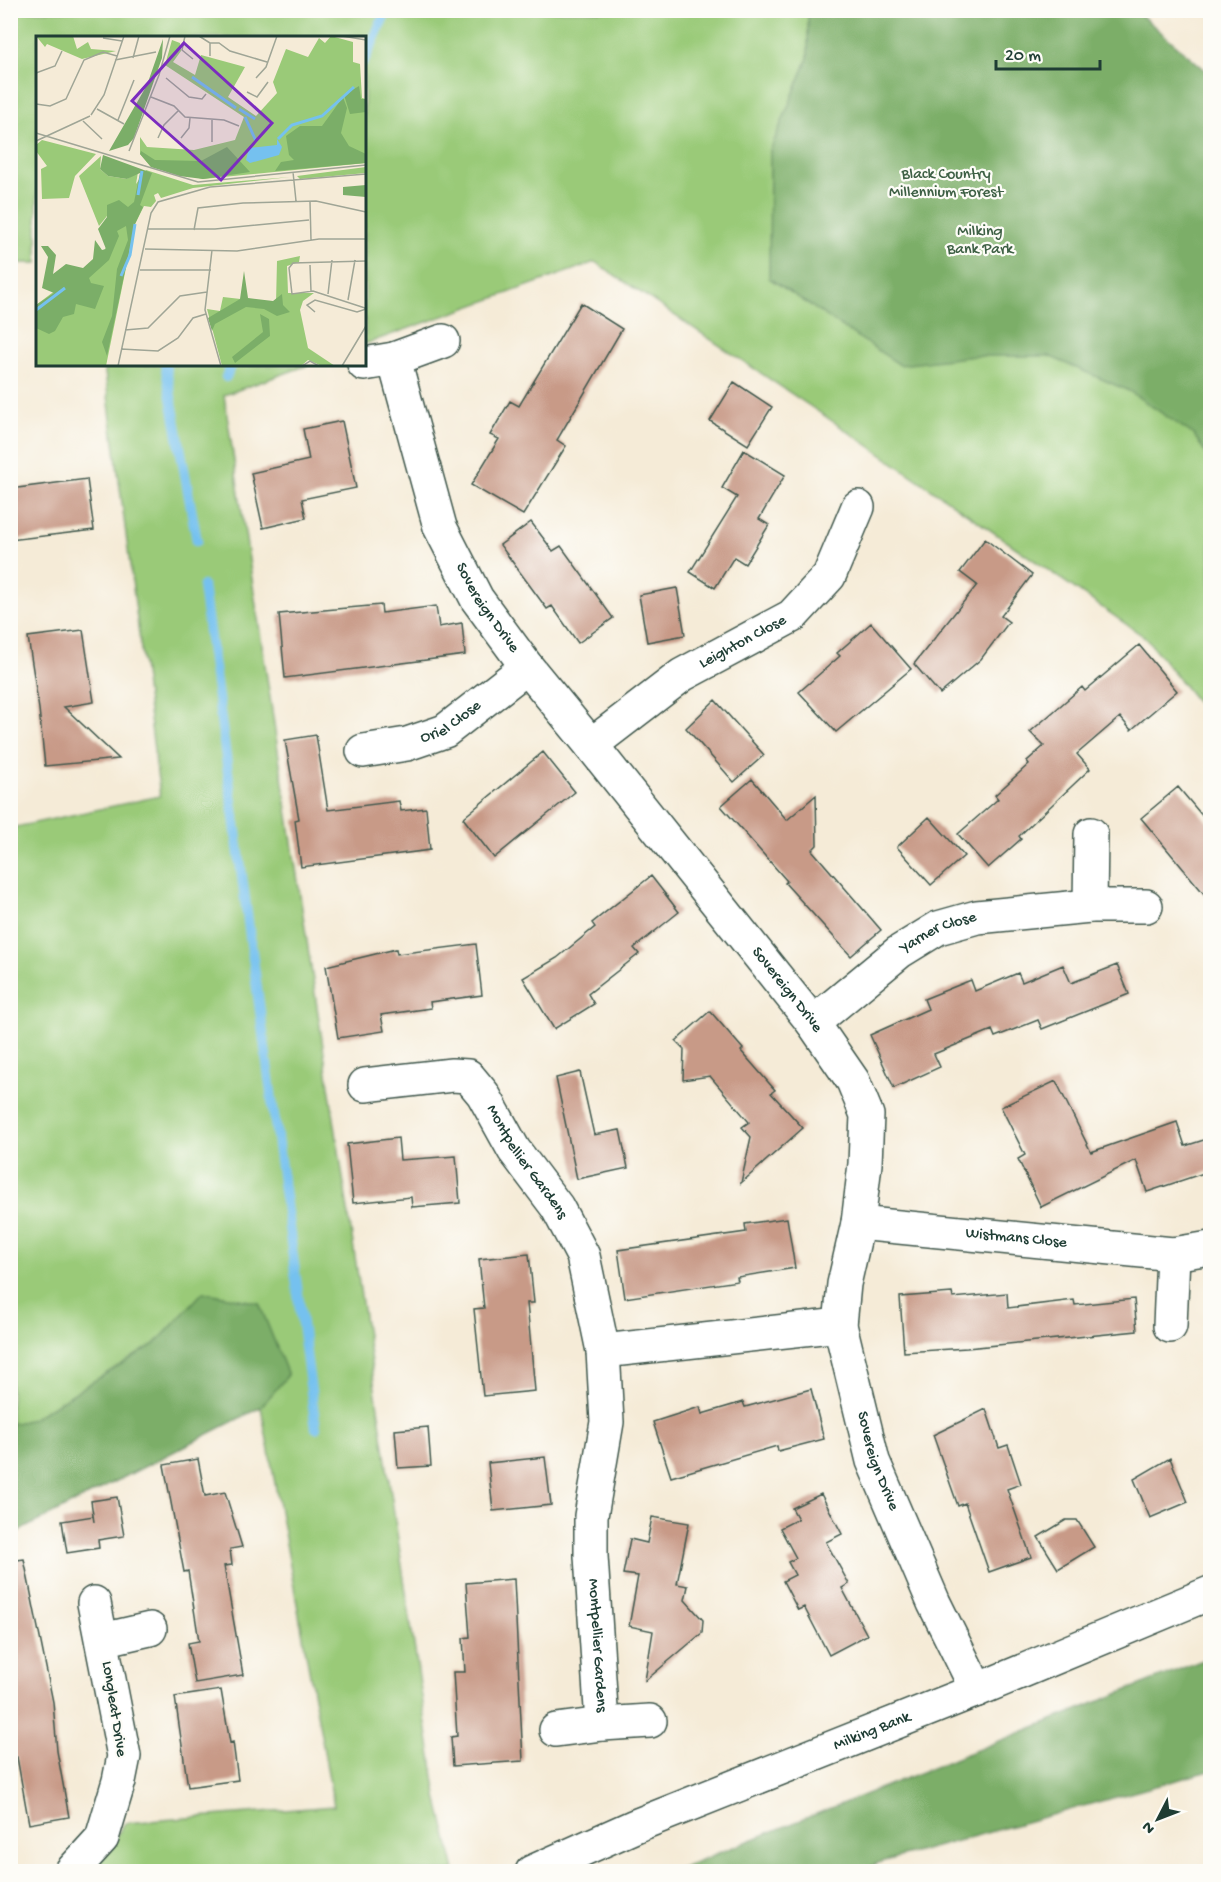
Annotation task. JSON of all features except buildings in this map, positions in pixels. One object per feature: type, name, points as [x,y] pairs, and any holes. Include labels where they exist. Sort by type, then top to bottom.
[{"type":"street","name":"Sovereign Drive","points":[[366,363],[443,341]]},
{"type":"street","name":"Sovereign Drive","points":[[365,366],[440,527],[477,599],[527,667],[813,1023],[853,1081],[867,1115],[866,1164],[858,1223],[843,1284],[840,1326],[873,1461],[934,1603],[977,1690]]},
{"type":"street","name":"Leighton Close","points":[[591,745],[682,675],[792,616],[829,576],[858,507]]},
{"type":"street","name":"Oriel Close","points":[[363,751],[407,744],[446,731],[527,667]]},
{"type":"street","points":[[1090,906],[1091,834]]},
{"type":"street","name":"Yarner Close","points":[[813,1023],[899,951],[938,928],[977,916],[1090,906],[1146,906]]},
{"type":"street","name":"Montpellier Gardens","points":[[365,1085],[452,1075],[468,1076],[483,1094],[514,1150],[557,1207],[583,1256],[603,1351],[607,1422],[591,1516],[591,1556],[602,1724]]},
{"type":"street","name":"Wistmans Close","points":[[858,1223],[1173,1254],[1210,1248]]},
{"type":"street","points":[[1170,1326],[1173,1254]]},
{"type":"street","points":[[603,1351],[840,1326]]},
{"type":"street","name":"Milking Bank","points":[[532,1872],[635,1826],[977,1690],[1210,1593]]},
{"type":"street","name":"Longleat Drive","points":[[71,1872],[102,1838],[124,1756],[94,1603]]},
{"type":"street","name":"Longleat Drive","points":[[102,1640],[150,1629]]},
{"type":"street","name":"Montpellier Gardens","points":[[556,1731],[602,1724],[650,1721]]},
{"type":"green space","name":"Milking Bank Park","points":[[11,11],[1136,11],[1210,74],[1210,718],[1146,638],[865,443],[595,262],[366,344],[366,36],[36,36],[36,263],[11,263]]},
{"type":"green space","name":"Black Country Millennium Forest","points":[[808,11],[1136,11],[1210,74],[1210,460],[1194,435],[1129,391],[1049,356],[975,356],[900,365],[769,278],[770,151],[808,58]]},
{"type":"green space","points":[[104,366],[305,366],[224,395],[437,1796],[455,1871],[92,1871],[125,1823],[334,1806],[261,1407],[11,1535],[11,828],[160,796]]},
{"type":"green space","points":[[203,1292],[259,1303],[288,1375],[261,1407],[11,1535],[11,1424],[32,1419],[156,1343]]},
{"type":"green space","points":[[1210,1657],[1210,1771],[878,1863],[862,1871],[673,1871]]},
{"type":"waterway","points":[[366,57],[387,10]]},
{"type":"waterway","points":[[165,366],[197,541]]},
{"type":"waterway","points":[[226,377],[230,366]]},
{"type":"waterway","points":[[203,586],[316,1428]]}]
